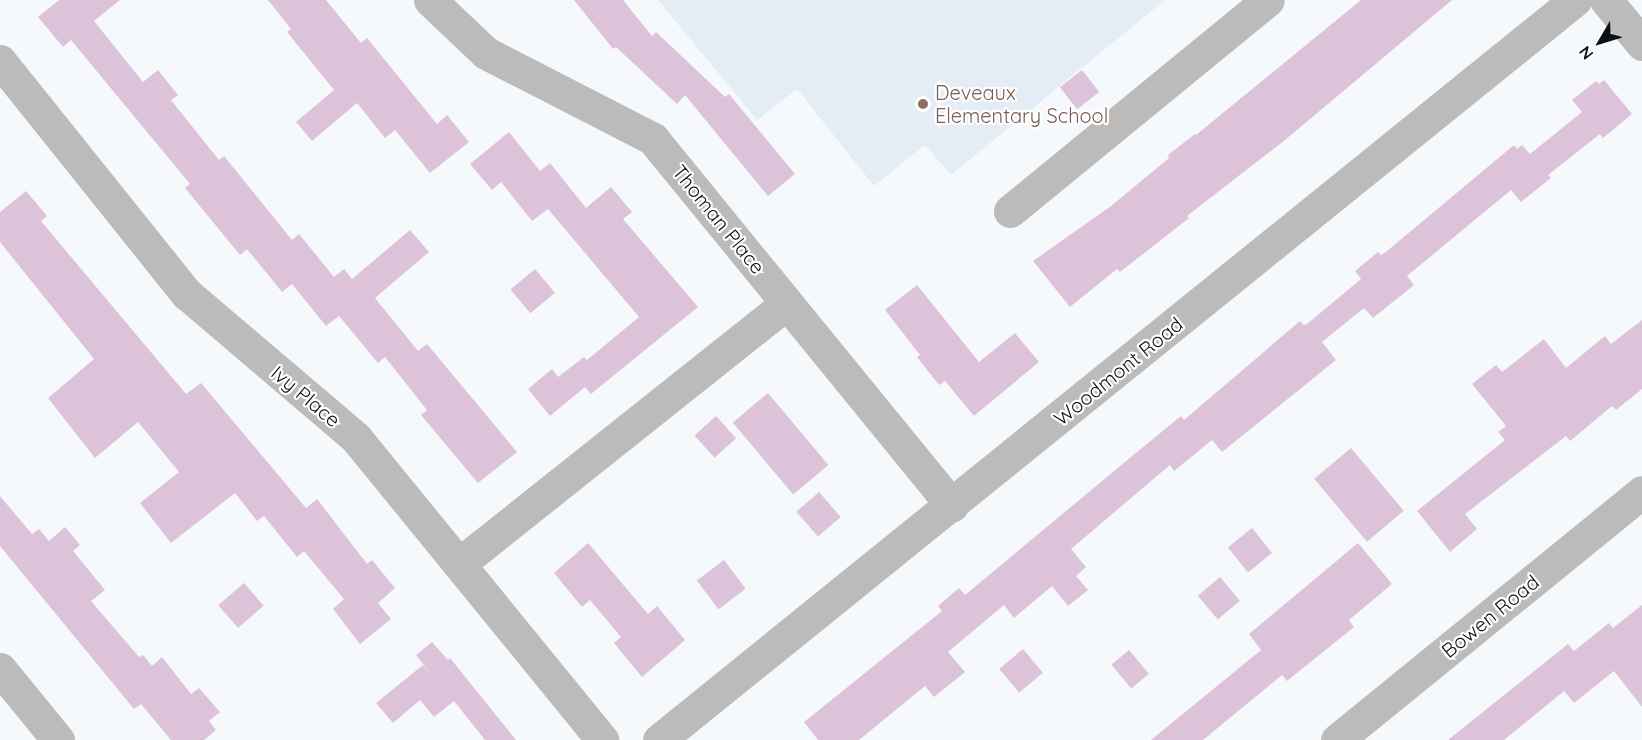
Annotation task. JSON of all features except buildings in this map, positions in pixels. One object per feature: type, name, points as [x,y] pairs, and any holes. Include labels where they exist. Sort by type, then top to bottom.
[{"type":"street","name":"Thoman Place","points":[[430,0],[486,53],[653,139],[952,505]]},
{"type":"street","points":[[1010,212],[1268,0]]},
{"type":"street","name":"Woodmont Road","points":[[659,740],[1575,0]]},
{"type":"street","points":[[1606,0],[1642,44]]},
{"type":"street","name":"Ivy Place","points":[[0,61],[187,294],[356,438],[602,740]]},
{"type":"street","points":[[459,564],[787,303]]},
{"type":"street","name":"Bowen Road","points":[[1337,740],[1642,492]]},
{"type":"street","points":[[0,669],[58,740]]},
{"type":"shaded area","name":"Deveaux Elementary School","points":[[658,0],[1165,0],[951,175],[925,145],[874,186],[797,89],[757,120]]},
{"type":"place","name":"Deveaux Elementary School","points":[[923,104]]}]
